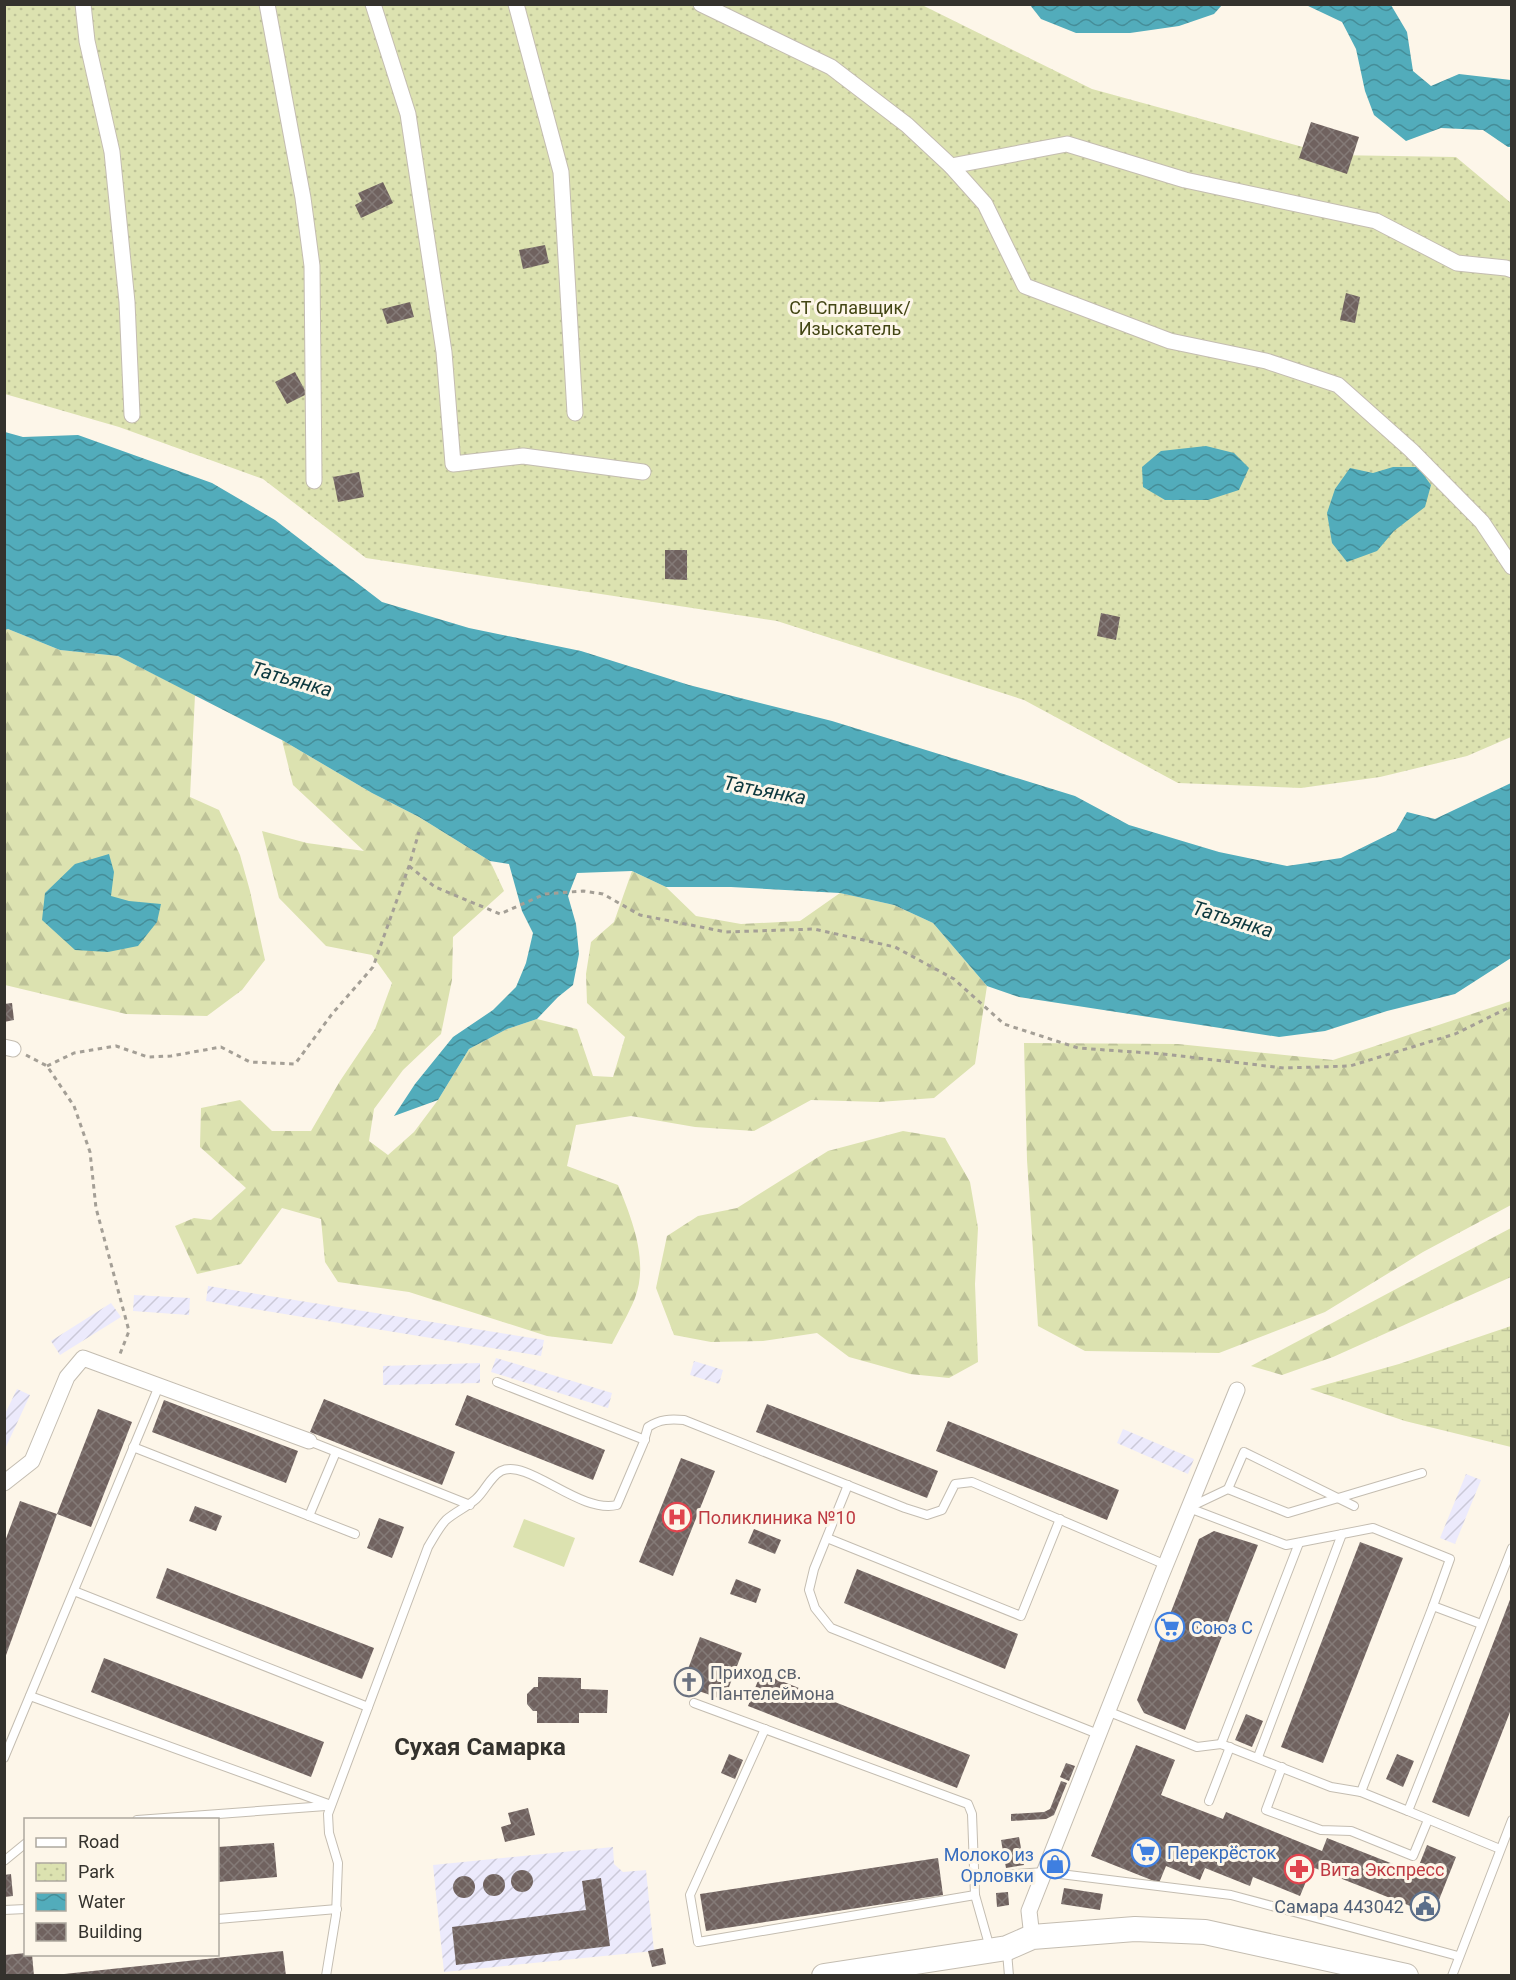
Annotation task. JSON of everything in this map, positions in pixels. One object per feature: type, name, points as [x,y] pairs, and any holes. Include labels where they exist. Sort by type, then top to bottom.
[{"type":"main road","points":[[824,1976],[926,1964],[998,1949],[1032,1937],[1134,1929],[1205,1932],[1363,1971],[1406,1976]]},
{"type":"street","points":[[82,4],[87,42],[112,152],[127,302],[132,415]]},
{"type":"street","points":[[267,4],[303,198],[312,266],[314,481]]},
{"type":"street","points":[[373,4],[408,114],[444,352],[453,464],[523,456],[643,472]]},
{"type":"street","points":[[516,4],[561,172],[575,413]]},
{"type":"street","points":[[701,4],[831,67],[907,125],[951,166],[985,204],[1025,286],[1170,340],[1266,361],[1338,385],[1411,450],[1482,522],[1512,567]]},
{"type":"street","points":[[951,166],[1067,144],[1185,180],[1376,221],[1457,263],[1512,270]]},
{"type":"street","points":[[4,1483],[32,1461],[67,1377],[83,1358],[309,1441]]},
{"type":"street","points":[[1032,1937],[1029,1911],[1237,1390]]},
{"type":"lane","points":[[497,1382],[645,1440]]},
{"type":"lane","points":[[4,1758],[159,1386]]},
{"type":"lane","points":[[326,1976],[337,1909],[338,1863],[329,1833],[328,1814],[331,1805],[428,1547],[446,1520],[470,1504],[501,1471],[517,1468],[584,1502],[609,1507],[617,1505],[648,1428],[657,1421],[684,1420],[927,1515],[942,1510],[955,1484],[972,1482],[1166,1564]]},
{"type":"lane","points":[[309,1441],[470,1504]]},
{"type":"lane","points":[[133,1447],[355,1534]]},
{"type":"lane","points":[[309,1516],[336,1452]]},
{"type":"lane","points":[[1189,1508],[1228,1489],[1244,1452],[1354,1506]]},
{"type":"lane","points":[[1228,1489],[1288,1513],[1422,1473]]},
{"type":"lane","points":[[848,1485],[814,1569],[809,1590],[815,1608],[831,1628],[1098,1734]]},
{"type":"lane","points":[[1189,1508],[1286,1545],[1373,1528],[1450,1559],[1361,1792]]},
{"type":"lane","points":[[827,1538],[1021,1616],[1060,1519]]},
{"type":"lane","points":[[1258,1757],[1341,1534]]},
{"type":"lane","points":[[1221,1744],[1299,1543]]},
{"type":"lane","points":[[1408,1811],[1512,1548]]},
{"type":"lane","points":[[74,1591],[368,1707]]},
{"type":"lane","points":[[1433,1606],[1481,1624]]},
{"type":"lane","points":[[30,1696],[331,1805]]},
{"type":"lane","points":[[694,1703],[968,1804],[972,1814],[975,1895],[1009,1976]]},
{"type":"lane","points":[[1107,1711],[1197,1747],[1221,1744],[1332,1787],[1361,1792],[1500,1849]]},
{"type":"lane","points":[[765,1729],[690,1895],[698,1942],[975,1895]]},
{"type":"lane","points":[[1209,1801],[1230,1747]]},
{"type":"lane","points":[[1282,1767],[1266,1810],[1321,1830],[1352,1831],[1413,1856],[1428,1820]]},
{"type":"lane","points":[[163,1818],[331,1805]]},
{"type":"lane","points":[[1452,1976],[1512,1820]]},
{"type":"lane","points":[[4,1861],[24,1846]]},
{"type":"lane","points":[[975,1877],[1044,1872],[1231,1894],[1458,1956]]},
{"type":"lane","points":[[4,1910],[24,1908]]},
{"type":"lane","points":[[219,1919],[337,1909]]},
{"type":"path","points":[[47,1066],[74,1053],[116,1046],[148,1057],[171,1056],[221,1047],[250,1062],[295,1064],[332,1014],[373,967],[410,866],[419,832]]},
{"type":"path","points":[[410,866],[435,887],[500,914],[545,894],[584,891],[603,894],[640,915],[726,932],[814,929],[895,947],[954,979],[1004,1024],[1078,1048],[1163,1054],[1284,1068],[1350,1066],[1455,1034],[1512,1006]]},
{"type":"path","points":[[9,1048],[47,1066],[74,1106],[90,1152],[96,1208],[129,1331],[114,1370]]},
{"type":"shaded area","points":[[208,1286],[544,1340],[541,1356],[206,1301]]},
{"type":"shaded area","points":[[134,1295],[190,1298],[189,1315],[133,1311]]},
{"type":"shaded area","points":[[111,1303],[121,1317],[60,1355],[51,1341]]},
{"type":"shaded area","points":[[496,1358],[612,1393],[608,1408],[491,1372]]},
{"type":"shaded area","points":[[694,1361],[723,1370],[719,1384],[690,1375]]},
{"type":"shaded area","points":[[480,1363],[480,1383],[383,1385],[383,1366]]},
{"type":"shaded area","points":[[17,1389],[30,1395],[5,1449],[5,1414]]},
{"type":"shaded area","points":[[1123,1429],[1194,1459],[1188,1474],[1117,1443]]},
{"type":"shaded area","points":[[1466,1474],[1481,1480],[1455,1544],[1440,1538]]},
{"type":"shaded area","points":[[613,1847],[614,1864],[623,1872],[646,1870],[654,1951],[444,1972],[433,1865]]},
{"type":"green space","name":"СТ Сплавщик/ Изыскатель","points":[[4,5],[922,5],[1092,89],[1332,155],[1456,157],[1511,203],[1511,737],[1467,756],[1380,777],[1301,788],[1178,783],[1024,700],[777,621],[366,558],[263,479],[119,427],[5,394]]},
{"type":"green space","points":[[8,629],[60,650],[118,656],[195,695],[190,797],[219,810],[240,855],[265,960],[242,990],[207,1016],[126,1014],[5,985],[4,630]]},
{"type":"green space","points":[[282,740],[372,793],[419,817],[490,861],[504,891],[453,937],[452,980],[441,1034],[403,1070],[374,1109],[369,1141],[388,1155],[414,1132],[438,1100],[469,1049],[507,1029],[537,1019],[577,1029],[593,1076],[613,1077],[625,1037],[587,1003],[586,974],[591,942],[614,922],[632,871],[666,887],[696,916],[741,924],[800,921],[840,893],[894,905],[933,923],[987,986],[975,1064],[934,1098],[879,1102],[811,1100],[754,1131],[695,1127],[631,1116],[576,1125],[567,1166],[618,1185],[637,1240],[639,1284],[635,1298],[612,1344],[547,1336],[409,1292],[338,1282],[325,1262],[321,1219],[282,1208],[241,1264],[197,1274],[175,1226],[194,1218],[211,1220],[246,1188],[200,1147],[201,1108],[240,1100],[272,1131],[311,1131],[340,1081],[375,1029],[392,983],[372,955],[326,946],[279,898],[262,831],[307,843],[364,851],[293,785]]},
{"type":"green space","points":[[1511,1001],[1511,1205],[1423,1252],[1325,1312],[1219,1353],[1085,1351],[1038,1326],[1027,1160],[1024,1043],[1178,1044],[1333,1060]]},
{"type":"green space","points":[[903,1131],[945,1138],[970,1182],[978,1228],[975,1284],[978,1362],[949,1378],[910,1374],[849,1357],[817,1333],[763,1341],[711,1342],[674,1335],[656,1288],[667,1236],[698,1216],[737,1208],[828,1151]]},
{"type":"green space","points":[[1511,1228],[1511,1277],[1333,1357],[1282,1375],[1251,1366]]},
{"type":"green space","points":[[1511,1326],[1511,1447],[1405,1421],[1310,1389],[1399,1364]]},
{"type":"green space","points":[[524,1519],[575,1538],[564,1567],[513,1547]]},
{"type":"water","points":[[1030,5],[1222,5],[1214,14],[1179,26],[1130,33],[1076,33],[1041,19]]},
{"type":"water","points":[[1306,5],[1391,5],[1407,32],[1413,71],[1431,86],[1459,74],[1511,80],[1511,147],[1483,130],[1441,128],[1406,141],[1374,115],[1365,91],[1356,49],[1342,22]]},
{"type":"water","name":"Татьянка","points":[[5,432],[23,437],[78,435],[212,483],[275,520],[382,602],[469,628],[581,651],[689,685],[832,721],[1075,796],[1129,825],[1219,852],[1287,866],[1341,858],[1396,831],[1407,812],[1435,819],[1511,783],[1511,958],[1455,994],[1387,1011],[1325,1031],[1279,1037],[1019,997],[987,986],[933,923],[894,905],[840,893],[731,887],[666,887],[632,871],[577,873],[568,896],[576,924],[579,954],[573,985],[537,1019],[507,1029],[469,1049],[438,1100],[394,1116],[415,1084],[453,1037],[493,1010],[516,987],[526,963],[533,933],[522,911],[509,864],[490,861],[419,817],[372,793],[282,740],[118,656],[60,650],[8,629],[5,630]]},
{"type":"water","points":[[1206,446],[1234,453],[1249,468],[1239,490],[1208,500],[1165,500],[1143,487],[1142,467],[1161,451]]},
{"type":"water","points":[[1393,467],[1418,467],[1431,485],[1425,507],[1394,531],[1377,551],[1347,562],[1332,543],[1327,513],[1335,489],[1350,468],[1373,473]]},
{"type":"water","points":[[109,854],[114,872],[111,896],[129,901],[161,904],[157,922],[138,946],[108,952],[75,950],[42,920],[45,893],[75,864]]},
{"type":"building","points":[[1311,122],[1359,137],[1347,174],[1299,158]]},
{"type":"building","points":[[383,182],[393,203],[361,218],[355,205],[362,201],[358,193]]},
{"type":"building","points":[[545,245],[549,263],[523,269],[519,250]]},
{"type":"building","points":[[1346,293],[1360,297],[1355,323],[1340,320]]},
{"type":"building","points":[[410,302],[414,317],[387,324],[382,309]]},
{"type":"building","points":[[295,372],[307,394],[287,404],[275,382]]},
{"type":"building","points":[[359,472],[364,497],[338,502],[333,477]]},
{"type":"building","points":[[665,550],[687,550],[687,580],[665,579]]},
{"type":"building","points":[[1101,613],[1120,617],[1116,640],[1097,636]]},
{"type":"building","points":[[12,1003],[14,1020],[4,1022],[4,1004]]},
{"type":"building","points":[[467,1395],[605,1450],[593,1480],[455,1425]]},
{"type":"building","points":[[324,1399],[455,1452],[442,1485],[310,1432]]},
{"type":"building","points":[[164,1400],[298,1451],[286,1483],[152,1432]]},
{"type":"building","points":[[767,1404],[938,1471],[927,1498],[756,1432]]},
{"type":"building","points":[[98,1409],[132,1422],[91,1527],[57,1514]]},
{"type":"building","points":[[948,1421],[1119,1490],[1107,1520],[936,1451]]},
{"type":"building","name":"Поликлиника №10","points":[[681,1458],[715,1471],[673,1576],[639,1562]]},
{"type":"building","points":[[20,1501],[57,1514],[5,1658],[4,1544]]},
{"type":"building","points":[[195,1506],[222,1516],[216,1531],[189,1521]]},
{"type":"building","points":[[379,1518],[404,1527],[392,1558],[367,1548]]},
{"type":"building","points":[[754,1529],[781,1540],[775,1554],[748,1543]]},
{"type":"building","points":[[1214,1531],[1258,1545],[1185,1730],[1144,1713],[1137,1700],[1199,1539]]},
{"type":"building","points":[[1360,1542],[1403,1558],[1323,1763],[1281,1747]]},
{"type":"building","points":[[167,1568],[374,1648],[362,1679],[156,1598]]},
{"type":"building","points":[[857,1569],[1018,1634],[1005,1669],[844,1603]]},
{"type":"building","points":[[736,1579],[761,1589],[756,1603],[730,1594]]},
{"type":"building","points":[[1511,1597],[1512,1707],[1469,1817],[1432,1802]]},
{"type":"building","points":[[700,1637],[742,1653],[724,1700],[682,1685]]},
{"type":"building","points":[[104,1658],[324,1742],[311,1777],[91,1692]]},
{"type":"building","points":[[761,1673],[970,1755],[957,1788],[748,1706]]},
{"type":"building","points":[[538,1677],[581,1678],[581,1689],[608,1690],[607,1713],[579,1713],[579,1723],[537,1723],[537,1711],[533,1711],[527,1704],[527,1694],[534,1687],[538,1687]]},
{"type":"building","points":[[1246,1714],[1263,1721],[1252,1747],[1235,1740]]},
{"type":"building","points":[[1136,1745],[1175,1760],[1161,1795],[1223,1819],[1226,1812],[1322,1851],[1327,1838],[1416,1873],[1427,1845],[1456,1857],[1433,1915],[1312,1867],[1300,1896],[1253,1877],[1250,1886],[1205,1868],[1200,1880],[1166,1866],[1159,1883],[1091,1856]]},
{"type":"building","points":[[729,1754],[743,1760],[735,1779],[721,1773]]},
{"type":"building","points":[[1397,1754],[1414,1761],[1403,1787],[1386,1779]]},
{"type":"building","points":[[1066,1763],[1075,1766],[1069,1781],[1060,1777]]},
{"type":"building","points":[[1061,1781],[1067,1783],[1054,1815],[1046,1819],[1011,1821],[1011,1814],[1044,1812],[1050,1809]]},
{"type":"building","points":[[528,1808],[535,1835],[505,1842],[501,1827],[511,1824],[508,1813]]},
{"type":"building","points":[[1019,1837],[1024,1865],[1006,1868],[1001,1840]]},
{"type":"building","points":[[274,1843],[277,1877],[219,1882],[219,1847]]},
{"type":"building","points":[[938,1858],[943,1895],[706,1931],[700,1894]]},
{"type":"building","points":[[522,1870],[530,1873],[533,1881],[530,1889],[522,1892],[514,1889],[511,1881],[514,1873]]},
{"type":"building","points":[[11,1874],[13,1896],[4,1897],[4,1875]]},
{"type":"building","points":[[494,1874],[502,1877],[505,1885],[502,1893],[494,1896],[486,1893],[483,1885],[486,1877]]},
{"type":"building","points":[[464,1876],[472,1879],[475,1887],[472,1895],[464,1898],[456,1895],[453,1887],[456,1879]]},
{"type":"building","points":[[601,1878],[610,1946],[456,1965],[452,1927],[586,1910],[582,1881]]},
{"type":"building","points":[[1064,1888],[1103,1894],[1100,1910],[1061,1904]]},
{"type":"building","points":[[1008,1892],[1009,1905],[997,1907],[996,1893]]},
{"type":"building","points":[[663,1948],[666,1964],[652,1967],[648,1951]]},
{"type":"building","points":[[283,1951],[286,1976],[64,1976],[64,1974]]},
{"type":"building","points":[[24,1953],[24,1956],[32,1956],[34,1976],[5,1976],[5,1955]]},
{"type":"place","name":"Поликлиника №10","points":[[677,1517]]},
{"type":"place","name":"Союз С","points":[[1170,1627]]},
{"type":"place","name":"Приход св. Пантелеймона","points":[[689,1682]]},
{"type":"place","name":"Перекрёсток","points":[[1146,1852]]},
{"type":"place","name":"Молоко из Орловки","points":[[1055,1864]]},
{"type":"place","name":"Вита Экспресс","points":[[1299,1869]]},
{"type":"place","name":"Самара 443042","points":[[1425,1906]]},
{"type":"district","name":"Сухая Самарка","points":[[480,1747]]}]
